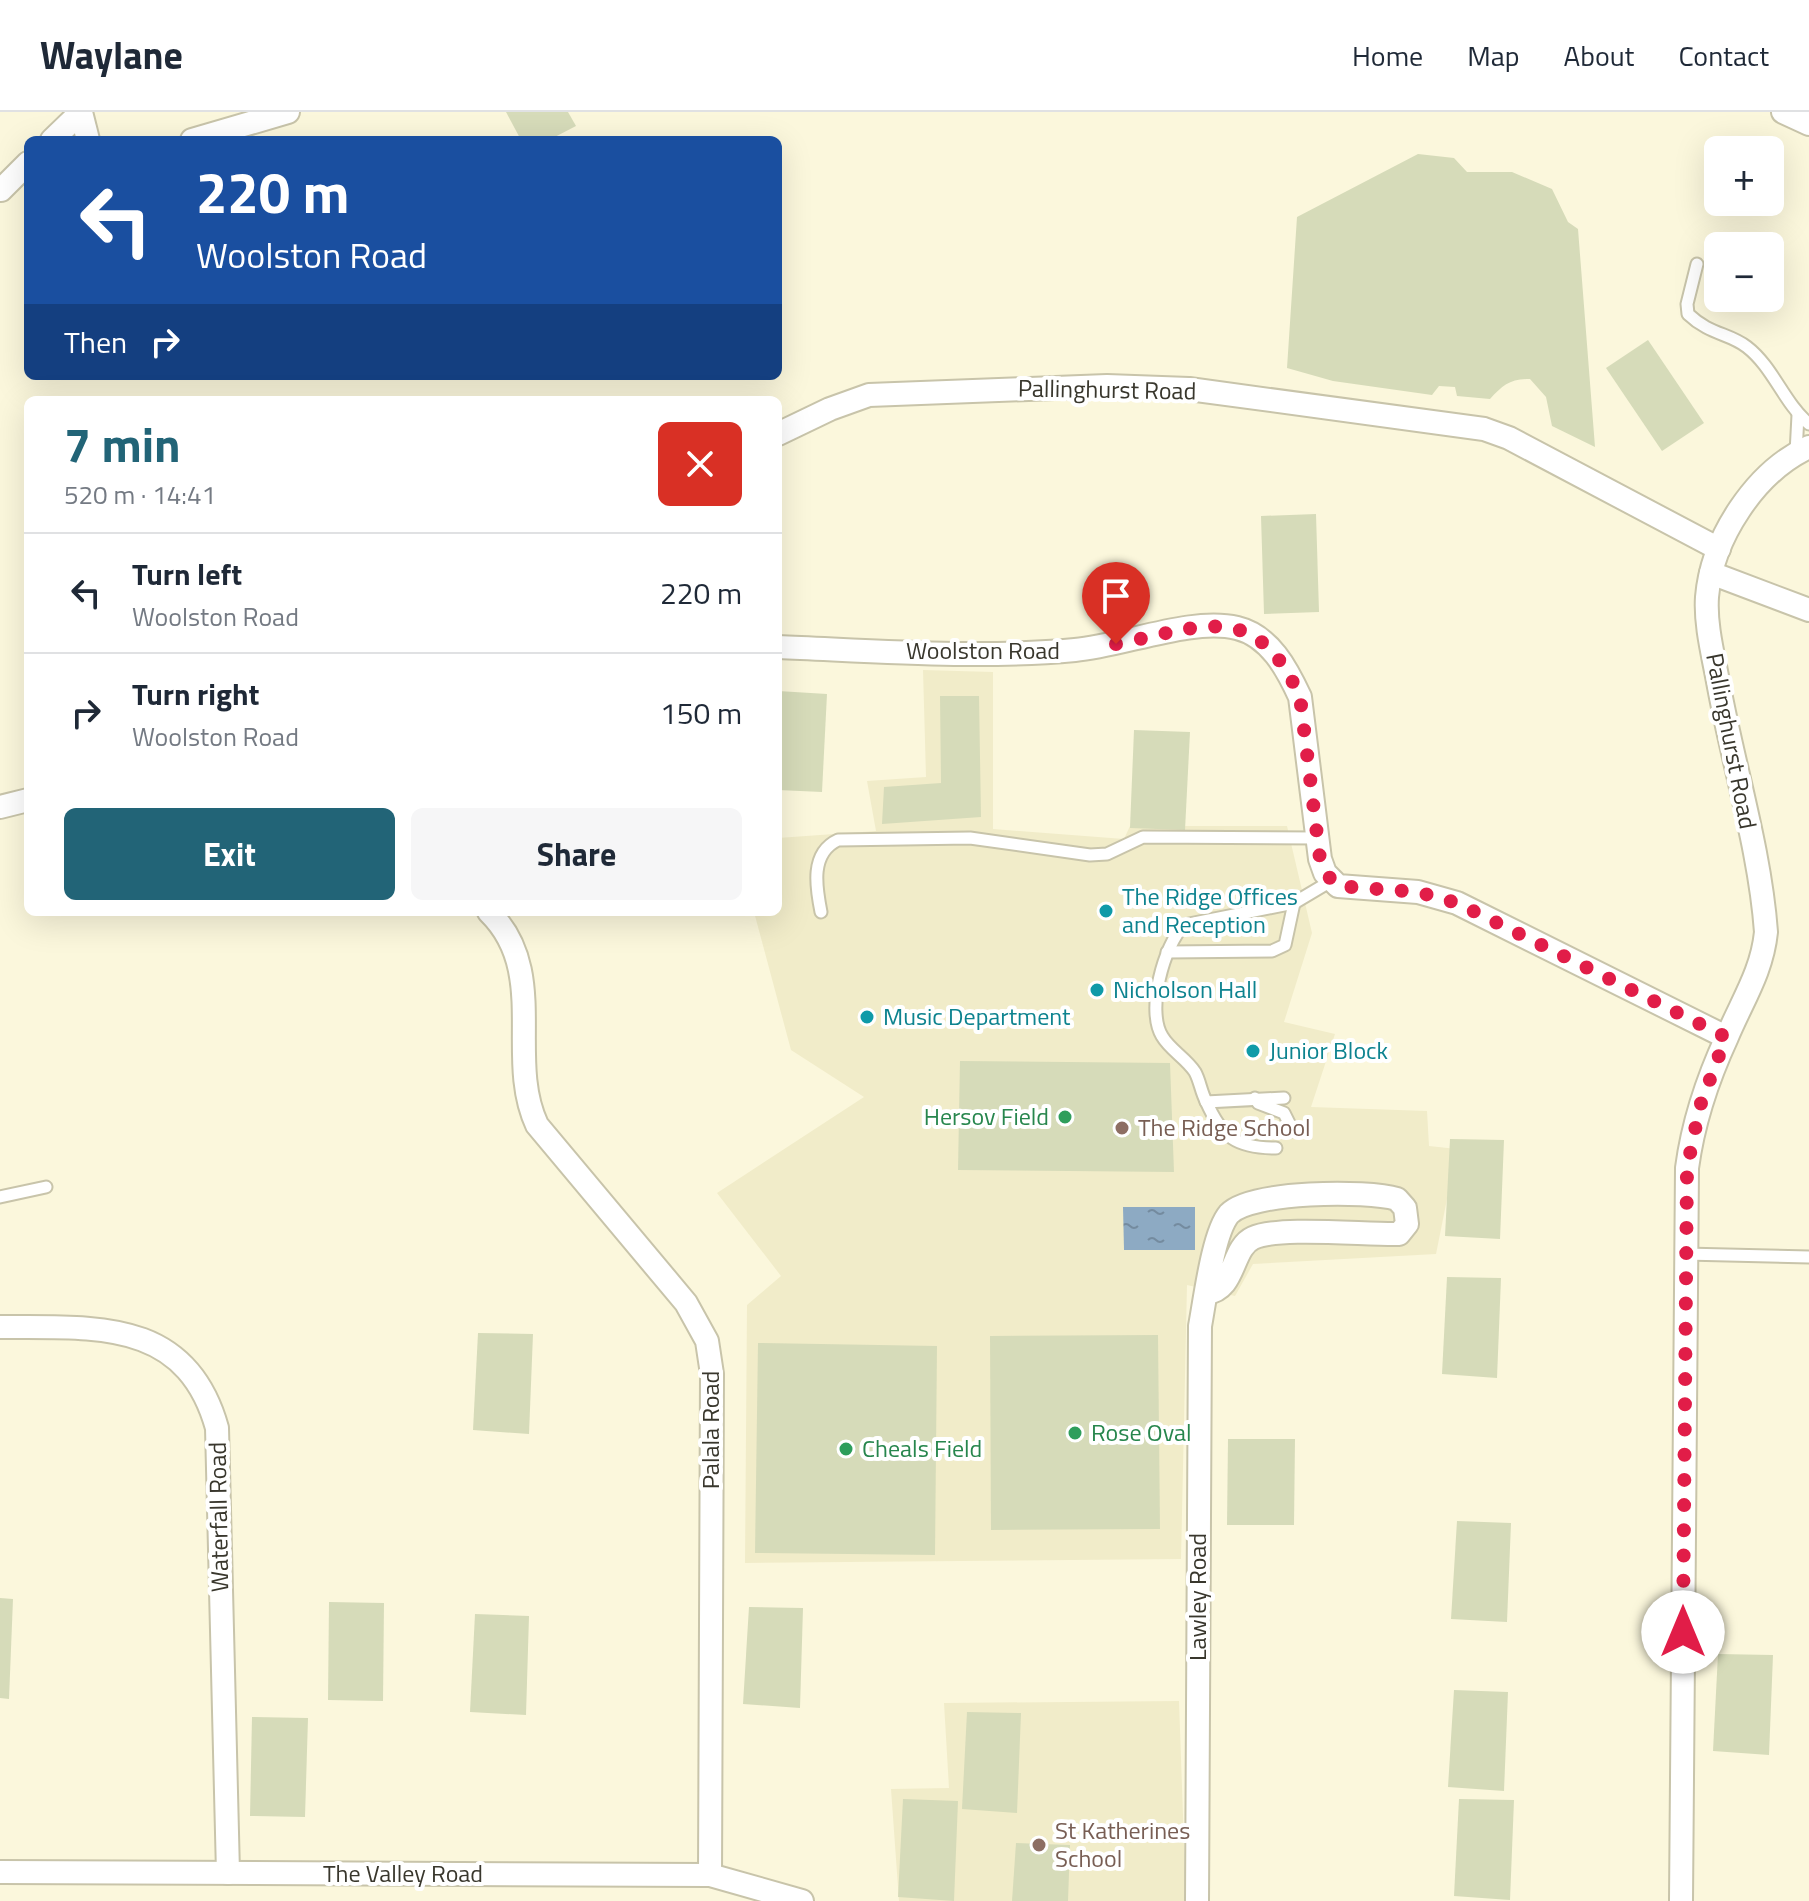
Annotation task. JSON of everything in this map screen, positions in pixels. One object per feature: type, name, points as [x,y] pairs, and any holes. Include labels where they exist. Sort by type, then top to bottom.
[{"type":"street","points":[[56,136],[81,112],[87,136]]},
{"type":"street","points":[[206,136],[288,112]]},
{"type":"street","points":[[1783,112],[1809,124]]},
{"type":"street","points":[[0,190],[24,167]]},
{"type":"street","points":[[0,190],[24,184]]},
{"type":"street","name":"Pallinghurst Road","points":[[782,432],[859,398],[906,392],[1107,386],[1219,393],[1484,429],[1509,438],[1719,549],[1711,573],[1707,612],[1766,932],[1758,975],[1726,1037],[1691,1139],[1684,1254],[1681,1901]]},
{"type":"street","points":[[1719,549],[1754,491],[1803,450]]},
{"type":"street","points":[[1711,573],[1809,610]]},
{"type":"street","name":"Woolston Road","points":[[782,647],[910,652],[1055,651],[1194,628],[1239,628],[1267,644],[1291,676],[1300,697],[1320,859],[1331,881]]},
{"type":"street","points":[[0,807],[24,801]]},
{"type":"street","points":[[1331,881],[1347,888],[1418,892],[1457,903],[1726,1037]]},
{"type":"street","name":"Palala Road","points":[[492,916],[519,958],[525,995],[527,1089],[537,1125],[686,1303],[707,1341],[712,1374],[710,1875]]},
{"type":"street","name":"Lawley Road","points":[[1197,1901],[1200,1326],[1206,1293],[1224,1222],[1245,1204],[1293,1195],[1391,1197],[1405,1208],[1407,1224],[1399,1234],[1288,1233],[1255,1236],[1241,1251],[1223,1284],[1206,1293]]},
{"type":"street","name":"Waterfall Road","points":[[0,1327],[102,1328],[141,1338],[185,1365],[198,1379],[212,1408],[217,1428],[228,1873]]},
{"type":"street","name":"The Valley Road","points":[[0,1872],[710,1875],[802,1901]]},
{"type":"lane","points":[[1697,264],[1687,304],[1688,314],[1711,333],[1749,349],[1798,415],[1809,424]]},
{"type":"lane","points":[[1798,415],[1803,450]]},
{"type":"lane","points":[[821,912],[817,868],[826,848],[838,840],[970,838],[1090,855],[1107,854],[1143,837],[1317,838]]},
{"type":"lane","points":[[1276,1148],[1240,1145],[1206,1102],[1196,1073],[1163,1038],[1158,1028],[1160,969],[1173,936],[1184,925],[1294,903],[1331,881]]},
{"type":"lane","points":[[1167,952],[1272,951],[1285,945],[1294,903]]},
{"type":"lane","points":[[1206,1102],[1255,1097],[1284,1098]]},
{"type":"lane","points":[[1255,1097],[1258,1103],[1284,1113],[1293,1131]]},
{"type":"lane","points":[[0,1197],[46,1187]]},
{"type":"lane","points":[[1684,1254],[1809,1257]]},
{"type":"shaded area","name":"The Ridge School","points":[[923,670],[993,672],[993,829],[1124,839],[1130,826],[1287,826],[1312,933],[1284,1022],[1335,1034],[1311,1107],[1427,1111],[1429,1146],[1457,1149],[1436,1254],[1253,1264],[1235,1296],[1187,1285],[1181,1559],[745,1563],[747,1305],[781,1276],[717,1193],[864,1097],[791,1050],[755,916],[782,916],[782,838],[876,831],[867,781],[926,777]]},
{"type":"shaded area","name":"St Katherines School","points":[[1179,1701],[1186,1901],[899,1901],[891,1789],[949,1788],[944,1703]]},
{"type":"green space","points":[[506,112],[568,112],[576,126],[557,136],[519,136]]},
{"type":"green space","points":[[1418,154],[1454,158],[1467,172],[1512,172],[1552,189],[1568,222],[1578,229],[1595,447],[1552,426],[1546,397],[1530,379],[1507,384],[1490,399],[1457,396],[1455,387],[1439,386],[1432,395],[1333,381],[1287,368],[1297,217]]},
{"type":"green space","points":[[1648,340],[1704,423],[1662,451],[1606,368]]},
{"type":"green space","points":[[1316,514],[1319,612],[1264,614],[1261,516]]},
{"type":"green space","points":[[782,691],[827,694],[822,792],[782,790]]},
{"type":"green space","points":[[940,696],[979,696],[981,817],[882,824],[884,787],[941,783]]},
{"type":"green space","points":[[1134,730],[1190,732],[1185,830],[1130,828]]},
{"type":"green space","name":"Hersov Field","points":[[960,1061],[1170,1063],[1174,1172],[958,1170]]},
{"type":"green space","points":[[1450,1139],[1504,1140],[1500,1239],[1445,1236]]},
{"type":"green space","points":[[1447,1277],[1501,1278],[1497,1378],[1442,1374]]},
{"type":"green space","points":[[478,1333],[533,1334],[529,1434],[473,1430]]},
{"type":"green space","name":"Rose Oval","points":[[1158,1335],[1160,1529],[991,1530],[990,1336]]},
{"type":"green space","name":"Cheals Field","points":[[758,1343],[937,1346],[935,1555],[755,1553]]},
{"type":"green space","points":[[1228,1439],[1295,1439],[1294,1525],[1227,1525]]},
{"type":"green space","points":[[1457,1521],[1511,1523],[1507,1622],[1451,1619]]},
{"type":"green space","points":[[0,1598],[13,1599],[9,1699],[0,1698]]},
{"type":"green space","points":[[329,1602],[384,1603],[383,1701],[328,1700]]},
{"type":"green space","points":[[749,1607],[803,1608],[800,1708],[743,1704]]},
{"type":"green space","points":[[475,1614],[529,1616],[526,1715],[470,1712]]},
{"type":"green space","points":[[1718,1654],[1773,1655],[1769,1755],[1713,1751]]},
{"type":"green space","points":[[1454,1690],[1508,1692],[1504,1791],[1448,1787]]},
{"type":"green space","points":[[967,1712],[1021,1713],[1017,1813],[962,1809]]},
{"type":"green space","points":[[252,1717],[308,1718],[305,1817],[250,1816]]},
{"type":"green space","points":[[903,1799],[958,1801],[954,1901],[898,1897]]},
{"type":"green space","points":[[1459,1799],[1514,1800],[1510,1900],[1454,1896]]},
{"type":"green space","points":[[1016,1843],[1070,1845],[1068,1901],[1012,1901]]},
{"type":"water","points":[[1123,1207],[1195,1207],[1195,1250],[1124,1250]]},
{"type":"place","name":"The Ridge Offices and Reception","points":[[1106,911]]},
{"type":"place","name":"Nicholson Hall","points":[[1097,990]]},
{"type":"place","name":"Music Department","points":[[867,1017]]},
{"type":"place","name":"Junior Block","points":[[1253,1051]]},
{"type":"place","name":"Hersov Field","points":[[1065,1117]]},
{"type":"place","name":"The Ridge School","points":[[1122,1128]]},
{"type":"place","name":"Rose Oval","points":[[1075,1433]]},
{"type":"place","name":"Cheals Field","points":[[846,1449]]},
{"type":"place","name":"St Katherines School","points":[[1039,1845]]},
{"type":"route","points":[[1116,644],[1194,628],[1228,627],[1239,628],[1267,644],[1291,676],[1300,697],[1320,859],[1325,873],[1338,886],[1418,892],[1457,903],[1726,1037],[1700,1106],[1687,1168],[1683,1632]]}]
